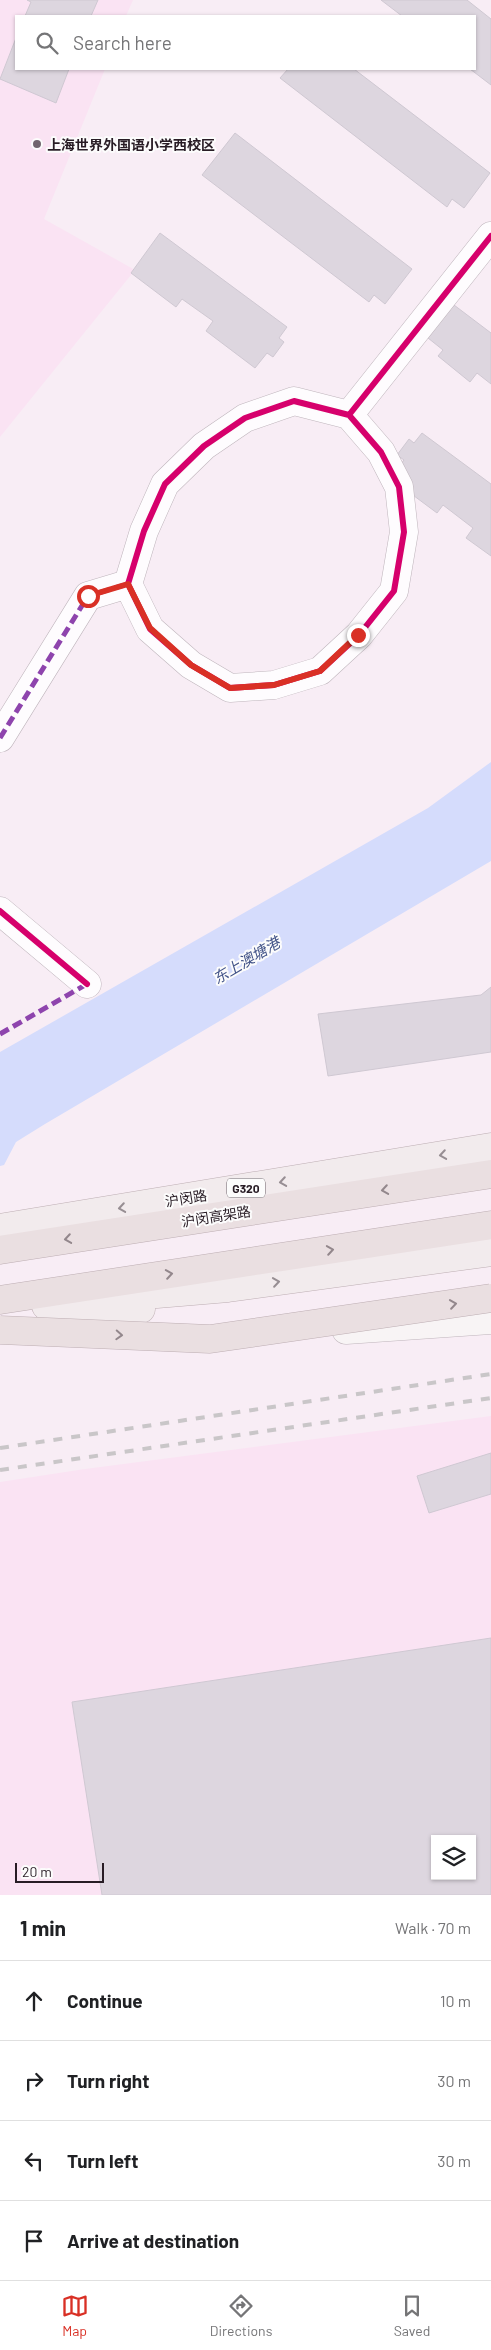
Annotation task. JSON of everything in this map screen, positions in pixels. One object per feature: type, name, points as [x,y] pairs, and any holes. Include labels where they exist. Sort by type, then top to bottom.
[{"type":"highway","points":[[433,1183],[491,1165]]},
{"type":"highway","name":"沪闵高架路","points":[[0,1250],[491,1174]]},
{"type":"highway","points":[[0,1300],[491,1225]]},
{"type":"highway","points":[[0,1330],[210,1339],[491,1298]]},
{"type":"main road","name":"沪闵路","points":[[0,1228],[491,1147]]},
{"type":"main road","points":[[0,1312],[109,1298],[228,1288],[491,1252]]},
{"type":"main road","points":[[0,1335],[92,1321],[228,1288]]},
{"type":"main road","points":[[210,1339],[491,1320]]},
{"type":"street","points":[[349,415],[491,236]]},
{"type":"street","points":[[294,401],[349,415],[381,452],[399,487],[404,532],[394,591],[358,635],[320,671],[274,685],[230,688],[191,665],[150,628],[128,584],[144,531],[165,484],[204,446],[245,418],[294,401]]},
{"type":"street","points":[[0,738],[88,596],[128,584]]},
{"type":"street","points":[[0,911],[87,984]]},
{"type":"shaded area","name":"上海世界外国语小学西校区","points":[[0,0],[133,0],[126,15],[15,15],[15,70],[105,70],[44,219],[135,270],[0,437]]},
{"type":"shaded area","points":[[491,1416],[491,1895],[0,1895],[0,1482],[85,1469]]},
{"type":"water","name":"东上澳塘港","points":[[491,762],[491,861],[16,1142],[4,1165],[0,1166],[0,1052],[428,808]]},
{"type":"building","points":[[27,0],[98,0],[91,15],[25,15],[31,2]]},
{"type":"building","points":[[381,0],[467,0],[491,19],[491,85],[471,70],[476,70],[476,15],[401,15]]},
{"type":"building","points":[[15,41],[15,70],[69,70],[56,103],[0,79]]},
{"type":"building","points":[[287,70],[355,70],[490,173],[464,208],[452,199],[447,207],[280,78]]},
{"type":"building","points":[[235,133],[412,269],[385,304],[374,295],[369,302],[202,175]]},
{"type":"building","points":[[160,233],[287,327],[279,338],[284,342],[273,357],[267,353],[255,368],[206,331],[213,321],[182,299],[176,307],[131,273]]},
{"type":"building","points":[[454,305],[491,333],[491,384],[477,373],[470,382],[438,356],[443,350],[428,338]]},
{"type":"building","points":[[422,433],[491,484],[491,556],[466,538],[473,528],[443,505],[437,513],[390,478],[404,460],[397,455],[409,439],[414,443]]},
{"type":"building","points":[[491,987],[491,1052],[328,1076],[318,1014],[481,995]]},
{"type":"building","points":[[491,1453],[491,1494],[429,1513],[417,1476]]},
{"type":"building","points":[[491,1638],[491,1895],[102,1895],[72,1702]]},
{"type":"railway","points":[[0,1448],[491,1374]]},
{"type":"railway","points":[[0,1470],[491,1398]]},
{"type":"marked path","points":[[0,738],[88,596],[128,584]]},
{"type":"marked path","points":[[0,1034],[87,984],[84,982]]},
{"type":"cycle path","points":[[349,415],[491,236]]},
{"type":"cycle path","points":[[294,401],[349,415],[381,452],[399,487],[404,532],[394,591],[359,635],[320,671],[274,685],[230,688],[191,665],[150,629],[128,584],[144,531],[165,484],[204,446],[245,418],[294,401]]},
{"type":"cycle path","points":[[0,911],[87,984]]},
{"type":"place","name":"上海世界外国语小学西校区","points":[[37,144]]},
{"type":"route","points":[[88,596],[128,584],[150,628],[191,665],[230,688],[274,685],[320,671],[358,635]]}]
